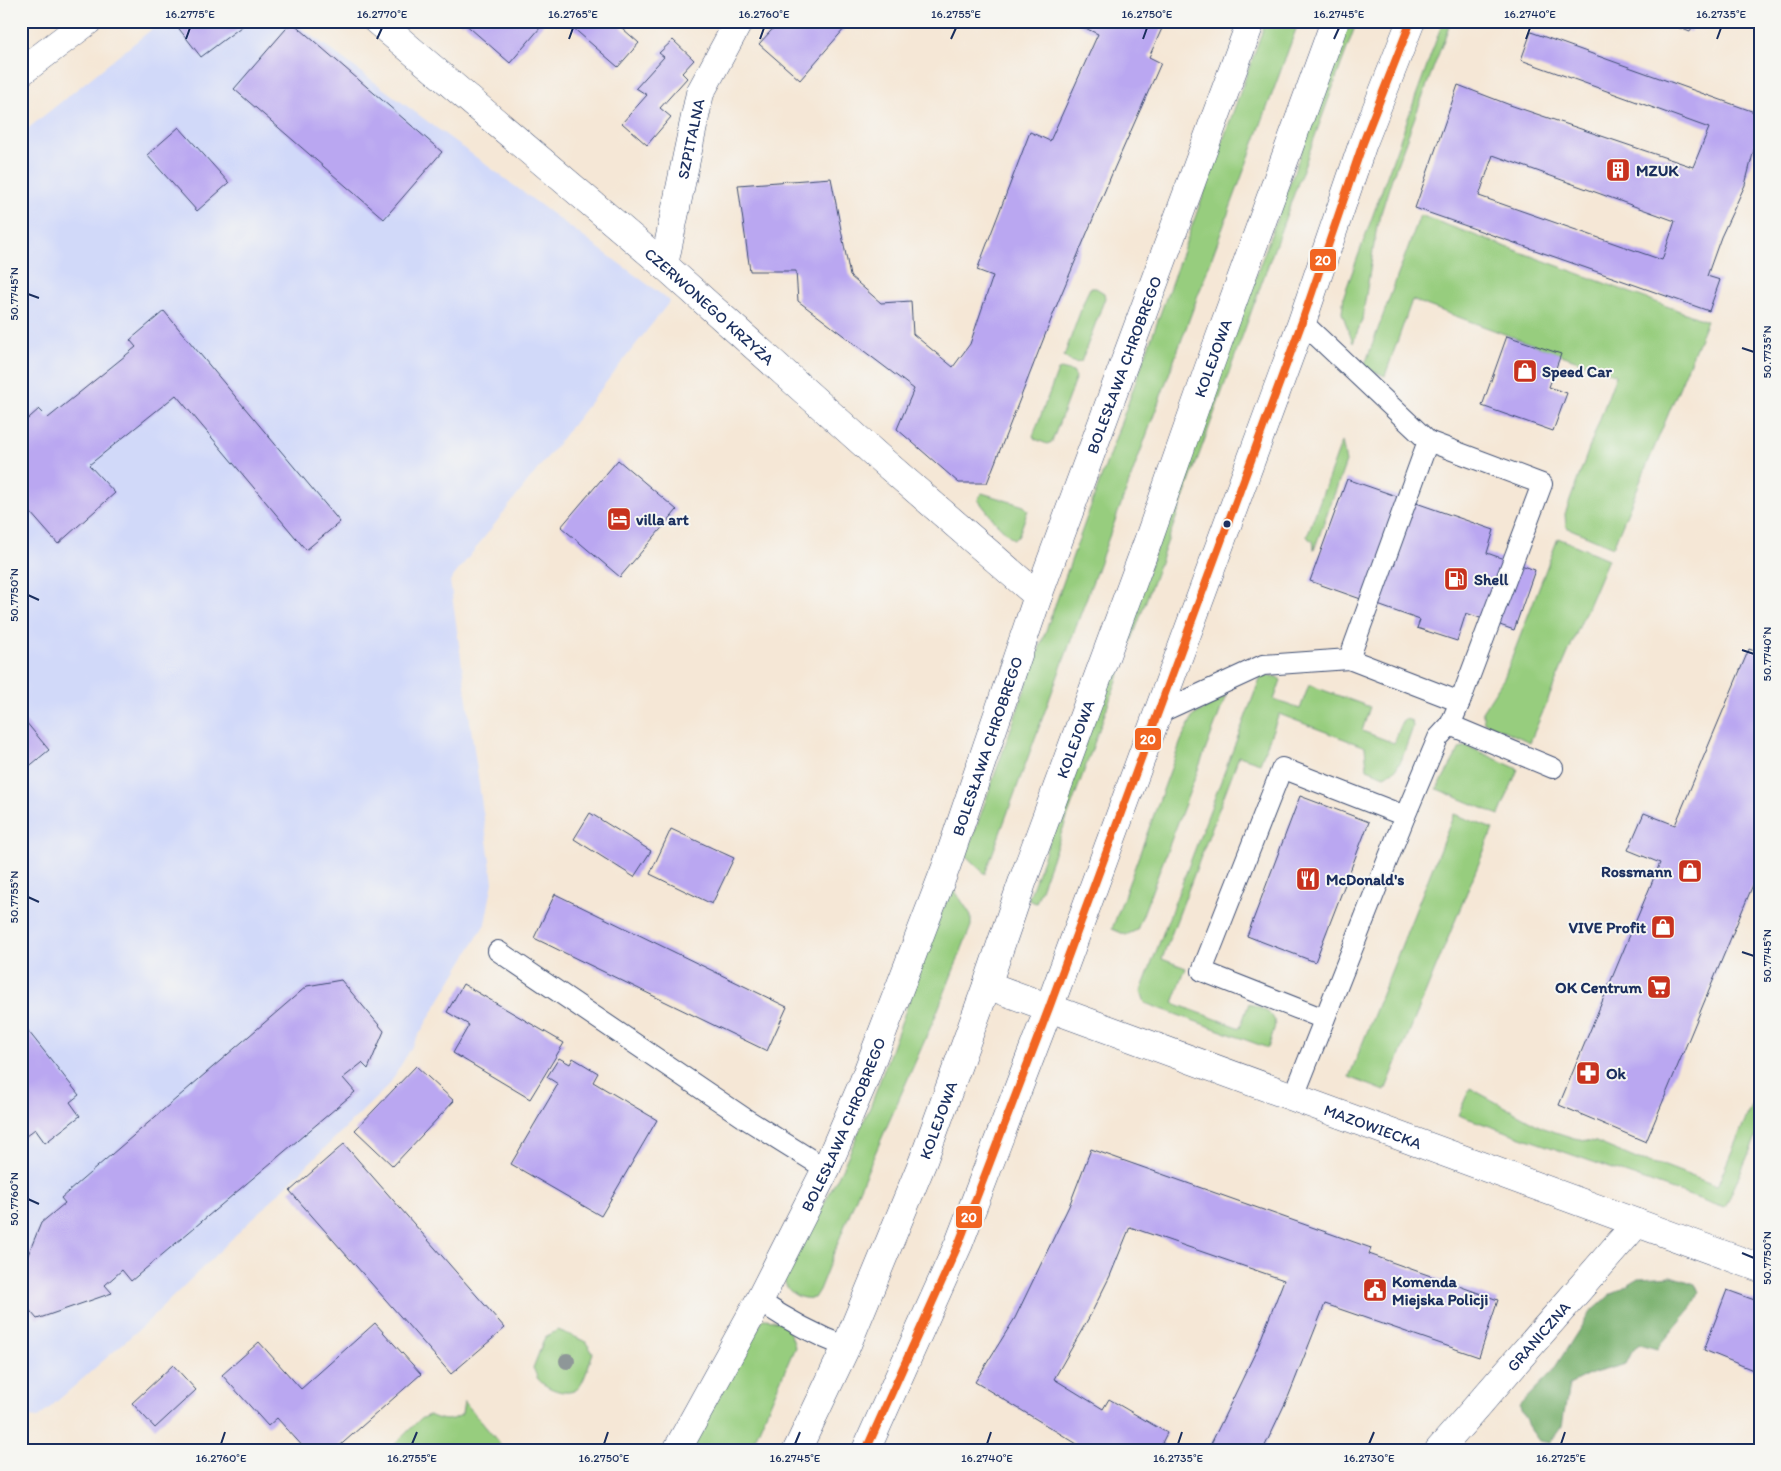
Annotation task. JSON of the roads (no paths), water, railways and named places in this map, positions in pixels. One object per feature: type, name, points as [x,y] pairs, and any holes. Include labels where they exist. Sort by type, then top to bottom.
[{"type":"street","points":[[21,72],[88,21]]},
{"type":"street","name":"CZERWONEGO KRZYŻA","points":[[377,21],[664,265],[898,475],[1038,596]]},
{"type":"street","name":"SZPITALNA","points":[[664,265],[700,93],[739,21]]},
{"type":"street","name":"BOLESŁAWA CHROBREGO","points":[[677,1450],[759,1301],[826,1169],[864,1083],[946,867],[1038,596],[1250,21]]},
{"type":"street","name":"KOLEJOWA","points":[[797,1450],[846,1347],[923,1161],[987,986],[1022,883],[1336,21]]},
{"type":"street","points":[[866,1450],[959,1243],[1050,1008],[1302,322],[1363,143],[1411,21]]},
{"type":"street","name":"MAZOWIECKA","points":[[987,986],[1294,1096],[1760,1268]]},
{"type":"street","name":"GRANICZNA","points":[[1439,1450],[1637,1223]]},
{"type":"lane","points":[[1294,1096],[1405,816],[1438,738],[1450,725],[1460,702],[1542,484],[1428,441],[1302,322]]},
{"type":"lane","points":[[1349,660],[1428,441]]},
{"type":"lane","points":[[1159,714],[1263,665],[1349,660],[1460,702]]},
{"type":"lane","points":[[1450,725],[1553,768]]},
{"type":"lane","points":[[1324,1019],[1202,971],[1282,768],[1405,816]]},
{"type":"lane","points":[[498,951],[746,1119],[826,1169]]},
{"type":"lane","points":[[759,1301],[790,1320],[846,1347]]},
{"type":"place","name":"MZUK","points":[[1618,170]]},
{"type":"place","name":"Speed Car","points":[[1525,371]]},
{"type":"place","name":"villa art","points":[[619,519]]},
{"type":"place","name":"Shell","points":[[1456,579]]},
{"type":"place","name":"Rossmann","points":[[1690,871]]},
{"type":"place","name":"McDonald's","points":[[1308,879]]},
{"type":"place","name":"VIVE Profit","points":[[1663,927]]},
{"type":"place","name":"OK Centrum","points":[[1659,987]]},
{"type":"place","name":"Ok","points":[[1588,1073]]},
{"type":"place","name":"Komenda Miejska Policji","points":[[1375,1290]]}]
